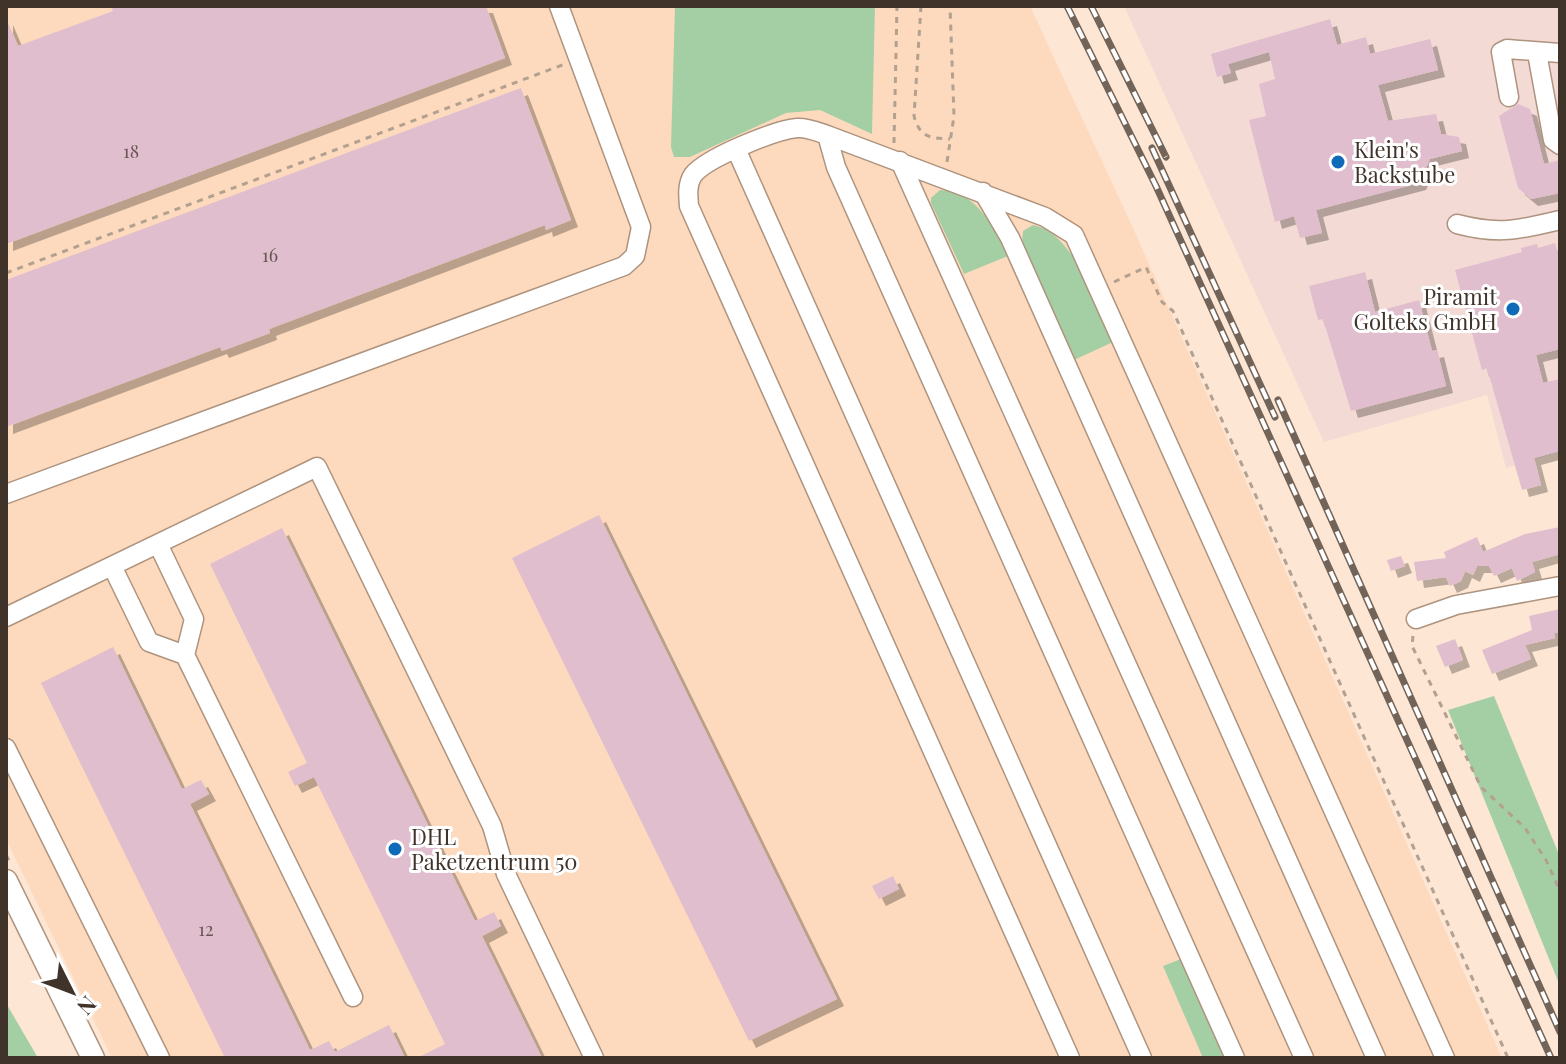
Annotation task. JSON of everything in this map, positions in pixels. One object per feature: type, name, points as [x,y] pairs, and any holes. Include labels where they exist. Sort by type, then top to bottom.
[{"type":"main road","points":[[6,881],[93,1058]]},
{"type":"street","points":[[6,494],[624,266],[635,256],[641,227],[559,6]]},
{"type":"street","points":[[1509,97],[1501,52],[1507,49],[1560,53]]},
{"type":"street","points":[[1537,53],[1553,140],[1560,145]]},
{"type":"street","points":[[1070,1058],[689,206],[687,190],[692,176],[703,165],[736,149],[796,128],[827,135],[983,192],[1068,230],[1081,246],[1445,1058]]},
{"type":"street","points":[[827,135],[836,167],[1235,1058]]},
{"type":"street","points":[[736,149],[1142,1058]]},
{"type":"street","points":[[897,160],[1304,1058]]},
{"type":"street","points":[[983,192],[1010,238],[1376,1058]]},
{"type":"street","points":[[1457,224],[1488,232],[1511,232],[1560,220]]},
{"type":"street","points":[[6,617],[317,467],[492,826],[506,874],[594,1058]]},
{"type":"street","points":[[158,544],[194,619],[185,655],[353,997]]},
{"type":"street","points":[[112,566],[149,642],[185,655]]},
{"type":"street","points":[[1416,619],[1456,605],[1560,586]]},
{"type":"street","points":[[6,748],[160,1058]]},
{"type":"path","points":[[897,6],[897,160]]},
{"type":"path","points":[[921,6],[914,116],[918,131],[923,136],[952,139]]},
{"type":"path","points":[[942,177],[952,139],[954,85],[950,6]]},
{"type":"path","points":[[6,273],[578,59]]},
{"type":"path","points":[[1100,288],[1146,267],[1162,302],[1173,311],[1508,1058]]},
{"type":"path","points":[[1416,619],[1412,646],[1481,787],[1525,828],[1546,860],[1560,891]]},
{"type":"shaded area","points":[[6,6],[1030,6],[1133,228],[1502,1058],[112,1058],[6,839]]},
{"type":"shaded area","points":[[1124,6],[1560,6],[1560,452],[1506,468],[1487,395],[1324,442]]},
{"type":"green space","points":[[675,6],[875,6],[872,134],[820,110],[786,113],[690,157],[674,157],[671,147]]},
{"type":"green space","points":[[940,190],[964,196],[974,204],[990,223],[1008,256],[964,274],[931,203],[931,198]]},
{"type":"green space","points":[[1033,225],[1061,241],[1072,256],[1083,273],[1113,342],[1074,360],[1022,243],[1023,231]]},
{"type":"green space","points":[[1494,696],[1560,857],[1560,986],[1448,710]]},
{"type":"green space","points":[[1181,959],[1225,1058],[1203,1058],[1163,966]]},
{"type":"green space","points":[[6,1003],[38,1058],[6,1058]]},
{"type":"building","points":[[111,6],[486,6],[505,58],[6,244],[6,18],[18,46],[113,11]]},
{"type":"building","points":[[1330,19],[1337,45],[1366,37],[1370,54],[1430,39],[1438,70],[1378,85],[1388,121],[1436,114],[1441,134],[1459,137],[1462,151],[1430,159],[1419,183],[1316,210],[1322,233],[1300,238],[1294,216],[1275,222],[1249,120],[1266,116],[1259,84],[1275,79],[1269,52],[1228,64],[1231,73],[1217,77],[1211,54]]},
{"type":"building","points":[[521,88],[571,220],[546,230],[545,225],[269,329],[270,333],[222,351],[220,347],[6,427],[6,280]]},
{"type":"building","points":[[1518,104],[1530,109],[1544,164],[1560,160],[1560,193],[1531,199],[1518,188],[1499,116]]},
{"type":"building","name":"Piramit Golteks GmbH","points":[[1555,243],[1560,262],[1560,349],[1536,355],[1543,383],[1560,379],[1560,451],[1534,458],[1541,485],[1522,490],[1487,368],[1482,370],[1455,270],[1522,252],[1521,248],[1537,244],[1538,248]]},
{"type":"building","points":[[1365,272],[1375,312],[1419,300],[1432,351],[1437,350],[1446,386],[1351,411],[1323,319],[1318,320],[1309,286]]},
{"type":"building","points":[[599,515],[837,999],[749,1041],[512,558]]},
{"type":"building","points":[[1560,527],[1560,554],[1532,562],[1535,572],[1517,581],[1512,568],[1494,576],[1489,566],[1477,566],[1473,575],[1465,571],[1461,581],[1450,586],[1446,577],[1417,581],[1414,562],[1446,558],[1444,552],[1477,537],[1483,552],[1525,534]]},
{"type":"building","name":"DHL Paketzentrum 50","points":[[282,528],[475,921],[494,912],[501,926],[482,936],[542,1058],[417,1058],[445,1044],[314,777],[295,786],[288,772],[307,763],[210,564]]},
{"type":"building","points":[[1401,556],[1405,566],[1391,571],[1387,560]]},
{"type":"building","points":[[1560,609],[1560,632],[1554,633],[1555,638],[1525,645],[1531,659],[1492,674],[1482,650],[1532,630],[1529,616]]},
{"type":"building","points":[[1455,639],[1463,660],[1445,667],[1436,646]]},
{"type":"building","points":[[113,647],[182,789],[201,780],[209,794],[190,804],[310,1050],[329,1041],[335,1052],[389,1025],[405,1058],[225,1058],[41,683]]},
{"type":"building","points":[[893,876],[899,889],[879,899],[872,886]]},
{"type":"railway","points":[[1067,6],[1156,186],[1551,1058]]},
{"type":"railway","points":[[1091,6],[1166,157]]},
{"type":"railway","points":[[1152,148],[1275,417]]},
{"type":"railway","points":[[1278,400],[1560,1032]]},
{"type":"place","name":"Klein's Backstube","points":[[1338,162]]},
{"type":"place","name":"Piramit Golteks GmbH","points":[[1513,309]]},
{"type":"place","name":"DHL Paketzentrum 50","points":[[395,849]]}]
